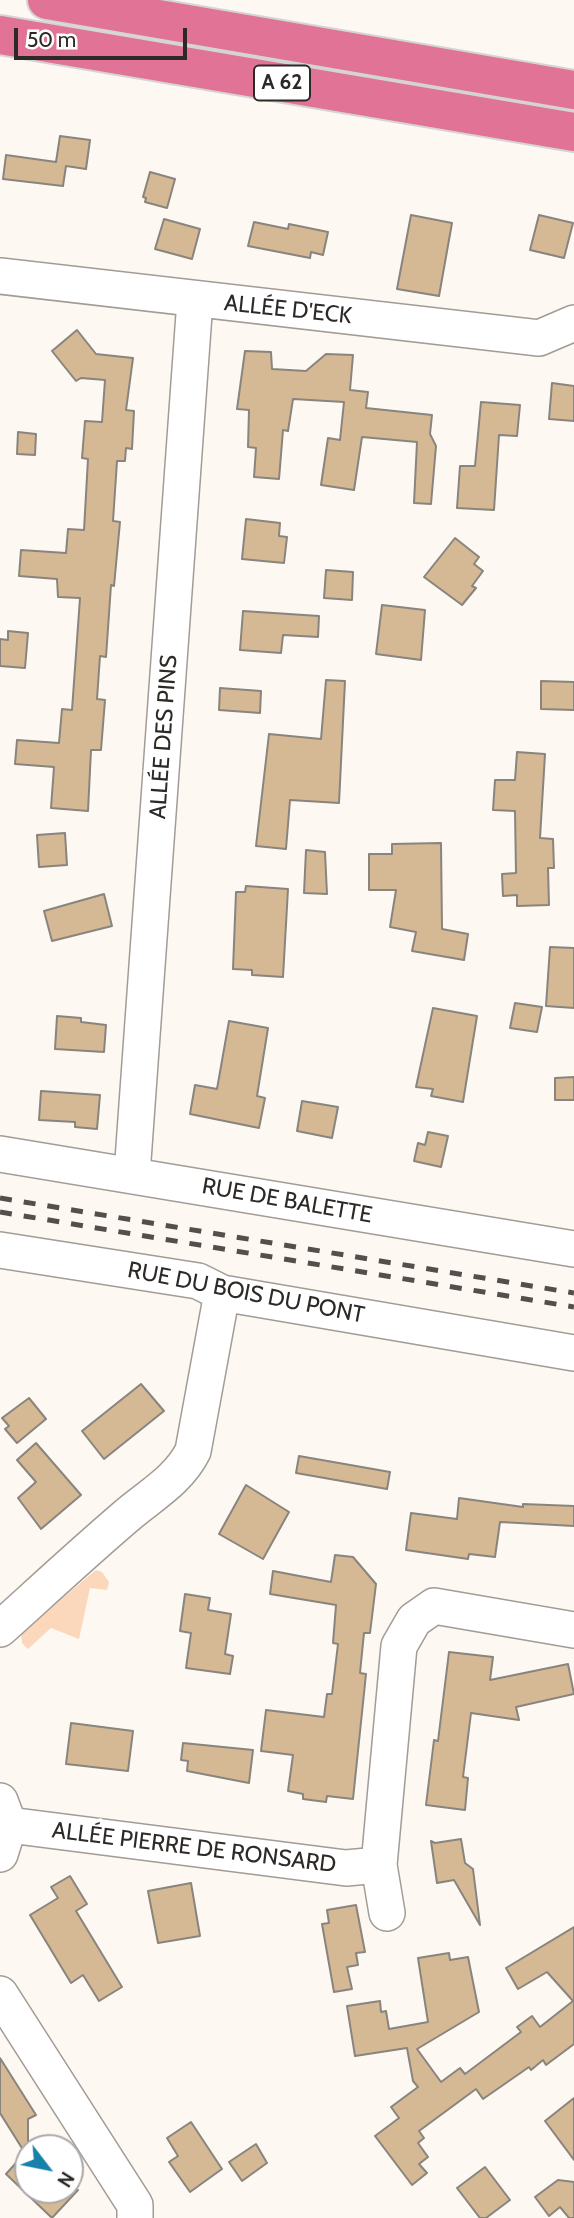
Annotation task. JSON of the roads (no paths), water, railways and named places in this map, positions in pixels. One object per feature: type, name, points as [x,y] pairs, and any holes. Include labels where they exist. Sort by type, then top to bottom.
[{"type":"highway","name":"A 62","points":[[47,0],[574,90]]},
{"type":"highway","name":"A 62","points":[[0,35],[574,132]]},
{"type":"street","name":"ALLÉE D'ECK","points":[[0,276],[539,338],[574,323]]},
{"type":"street","name":"ALLÉE DES PINS","points":[[132,1174],[195,300]]},
{"type":"street","name":"RUE DE BALETTE","points":[[0,1154],[574,1249]]},
{"type":"street","name":"RUE DU BOIS DU PONT","points":[[0,1250],[198,1281],[222,1293],[574,1353]]},
{"type":"street","points":[[0,1629],[126,1516],[169,1483],[187,1463],[193,1451],[222,1293]]},
{"type":"street","points":[[387,1913],[379,1865],[399,1646],[414,1620],[434,1606],[574,1630]]},
{"type":"street","name":"ALLÉE PIERRE DE RONSARD","points":[[3,1827],[346,1868],[379,1865]]},
{"type":"street","points":[[0,1994],[135,2205],[135,2218]]},
{"type":"railway","points":[[0,1198],[574,1293]]},
{"type":"railway","points":[[0,1212],[574,1307]]}]
